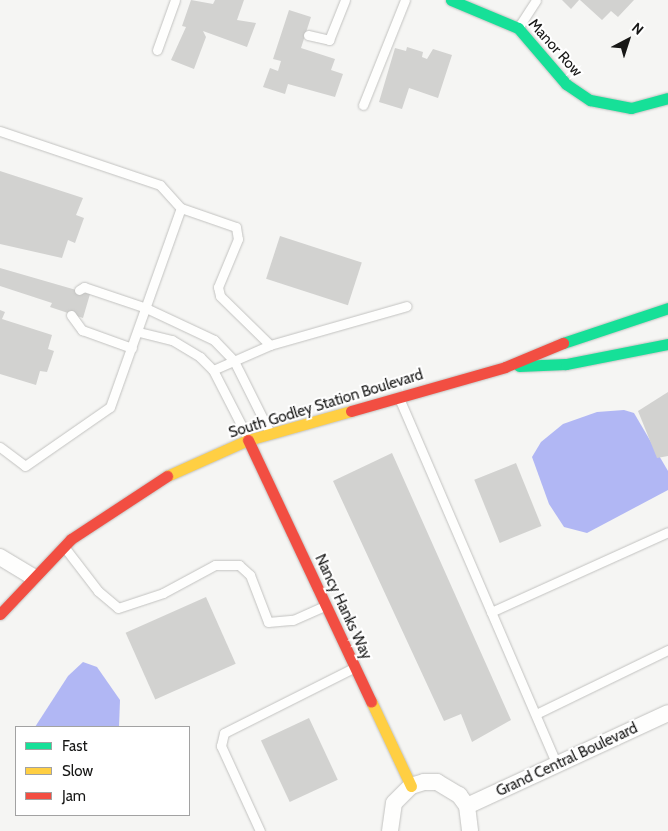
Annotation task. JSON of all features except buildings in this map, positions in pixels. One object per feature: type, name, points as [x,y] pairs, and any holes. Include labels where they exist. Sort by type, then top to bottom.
[{"type":"street","name":"Manor Row","points":[[453,0],[518,28],[566,84],[590,100],[631,108],[668,98]]},
{"type":"street","name":"South Godley Station Boulevard","points":[[0,614],[32,576],[98,516],[168,475],[248,440],[505,367],[559,344],[668,308]]},
{"type":"street","name":"South Godley Station Boulevard","points":[[505,367],[566,364],[668,344]]},
{"type":"street","name":"Nancy Hanks Way","points":[[248,440],[411,786]]},
{"type":"street","points":[[0,557],[32,576]]},
{"type":"street","name":"Grand Central Boulevard","points":[[467,806],[668,713]]},
{"type":"street","points":[[390,831],[394,803],[411,786],[437,782],[454,791],[467,806],[470,831]]},
{"type":"lane","points":[[157,50],[175,0]]},
{"type":"lane","points":[[308,35],[329,40],[345,0]]},
{"type":"lane","points":[[363,104],[404,0]]},
{"type":"lane","points":[[518,28],[536,0]]},
{"type":"lane","points":[[0,131],[160,185],[181,208],[236,226],[238,239],[218,286],[220,296],[270,345]]},
{"type":"lane","points":[[0,447],[25,466],[110,407],[139,332],[181,208]]},
{"type":"lane","points":[[79,290],[84,287],[146,308],[191,326],[234,361],[270,434]]},
{"type":"lane","points":[[214,370],[270,345],[407,306]]},
{"type":"lane","points":[[71,314],[82,330],[132,348]]},
{"type":"lane","points":[[139,332],[172,340],[214,370],[248,440]]},
{"type":"lane","points":[[399,397],[557,764]]},
{"type":"lane","points":[[491,612],[668,532]]},
{"type":"lane","points":[[64,546],[98,591],[118,608],[163,593],[215,565],[239,565],[250,576],[268,622],[293,620],[326,604]]},
{"type":"lane","points":[[536,714],[668,650]]},
{"type":"lane","points":[[260,831],[221,746],[224,733],[355,667]]},
{"type":"water","points":[[624,410],[634,413],[668,471],[668,490],[587,533],[564,527],[549,504],[532,457],[541,442],[563,424],[597,412]]},
{"type":"water","points":[[83,662],[97,667],[120,700],[119,726],[36,726],[68,676]]},
{"type":"traffic: fast","points":[[451,0],[518,28],[566,84],[590,100],[631,108],[668,98]]},
{"type":"traffic: fast","points":[[563,343],[668,308]]},
{"type":"traffic: fast","points":[[519,366],[566,364],[668,344]]},
{"type":"traffic: slow","points":[[167,476],[248,440],[351,411]]},
{"type":"traffic: slow","points":[[371,701],[411,786]]},
{"type":"traffic: jam","points":[[351,411],[505,367],[563,343]]},
{"type":"traffic: jam","points":[[248,440],[371,701]]},
{"type":"traffic: jam","points":[[0,614],[71,539],[167,476]]}]
